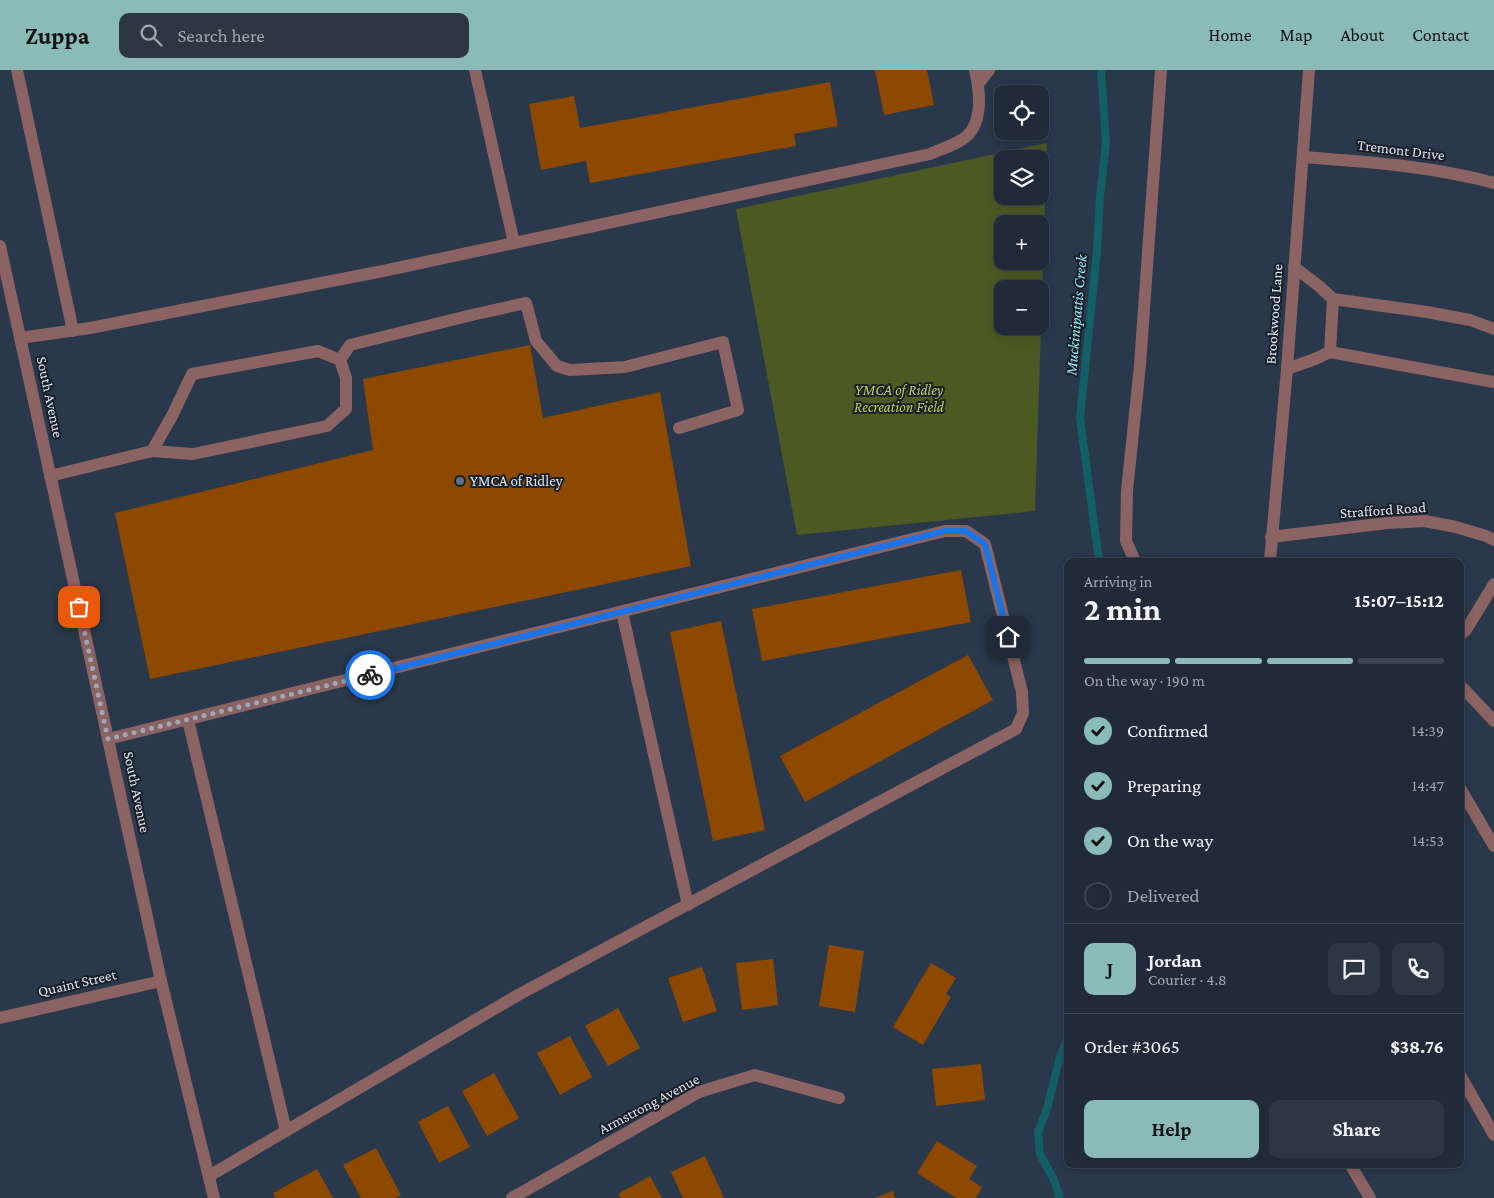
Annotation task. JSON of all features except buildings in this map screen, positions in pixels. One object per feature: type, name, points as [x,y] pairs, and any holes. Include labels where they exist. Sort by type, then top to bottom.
[{"type":"street","points":[[17,70],[73,331]]},
{"type":"street","points":[[475,70],[514,243]]},
{"type":"street","points":[[20,338],[73,331],[373,273],[930,154],[964,139],[977,123],[978,84],[975,70]]},
{"type":"street","points":[[978,84],[989,70]]},
{"type":"street","points":[[1134,558],[1126,541],[1127,491],[1140,365],[1161,70]]},
{"type":"street","name":"Brookwood Lane","points":[[1270,558],[1309,70]]},
{"type":"street","name":"Tremont Drive","points":[[1303,157],[1388,164],[1460,174],[1494,183]]},
{"type":"street","name":"South Avenue","points":[[0,246],[161,981],[214,1198]]},
{"type":"street","points":[[1294,267],[1333,299],[1470,320],[1494,329]]},
{"type":"street","points":[[1330,352],[1333,299]]},
{"type":"street","points":[[340,360],[350,345],[476,314],[526,304],[536,341],[557,366],[570,370],[625,367],[723,342],[738,410],[679,428]]},
{"type":"street","points":[[50,476],[152,451],[193,454],[327,426],[346,410],[346,378],[340,360],[318,350],[192,374],[172,416],[152,451]]},
{"type":"street","points":[[1286,369],[1330,352],[1494,382]]},
{"type":"street","name":"Strafford Road","points":[[1272,537],[1388,523],[1425,521],[1456,527],[1494,540]]},
{"type":"street","points":[[108,739],[945,531],[966,531],[985,544],[1022,692],[1023,713],[1016,729],[518,995],[208,1176]]},
{"type":"street","points":[[1464,632],[1494,584]]},
{"type":"street","points":[[622,612],[688,904]]},
{"type":"street","points":[[1464,689],[1494,721]]},
{"type":"street","points":[[188,720],[286,1131]]},
{"type":"street","points":[[1464,795],[1494,846]]},
{"type":"street","name":"Quaint Street","points":[[0,1018],[161,981]]},
{"type":"street","name":"Armstrong Avenue","points":[[512,1198],[699,1092],[755,1076],[839,1098]]},
{"type":"street","points":[[1464,1082],[1494,1135]]},
{"type":"street","points":[[1352,1168],[1370,1198]]},
{"type":"green space","name":"YMCA of Ridley Recreation Field","points":[[1047,143],[1047,150],[1014,150]]},
{"type":"green space","name":"YMCA of Ridley Recreation Field","points":[[994,154],[994,205],[1045,205],[1045,215],[994,215],[994,270],[1043,270],[1043,280],[994,280],[994,335],[1041,335],[1035,511],[797,535],[736,209]]},
{"type":"waterway","name":"Muckinipattis Creek","points":[[1099,558],[1080,418],[1106,143],[1101,70]]},
{"type":"waterway","name":"Muckinipattis Creek","points":[[1060,1198],[1054,1180],[1040,1154],[1038,1132],[1046,1112],[1064,1046]]},
{"type":"way so far","points":[[79,607],[108,739],[370,675]]},
{"type":"place","name":"YMCA of Ridley","points":[[460,481]]},
{"type":"route","points":[[370,675],[945,531],[966,531],[985,544],[1008,637]]}]
